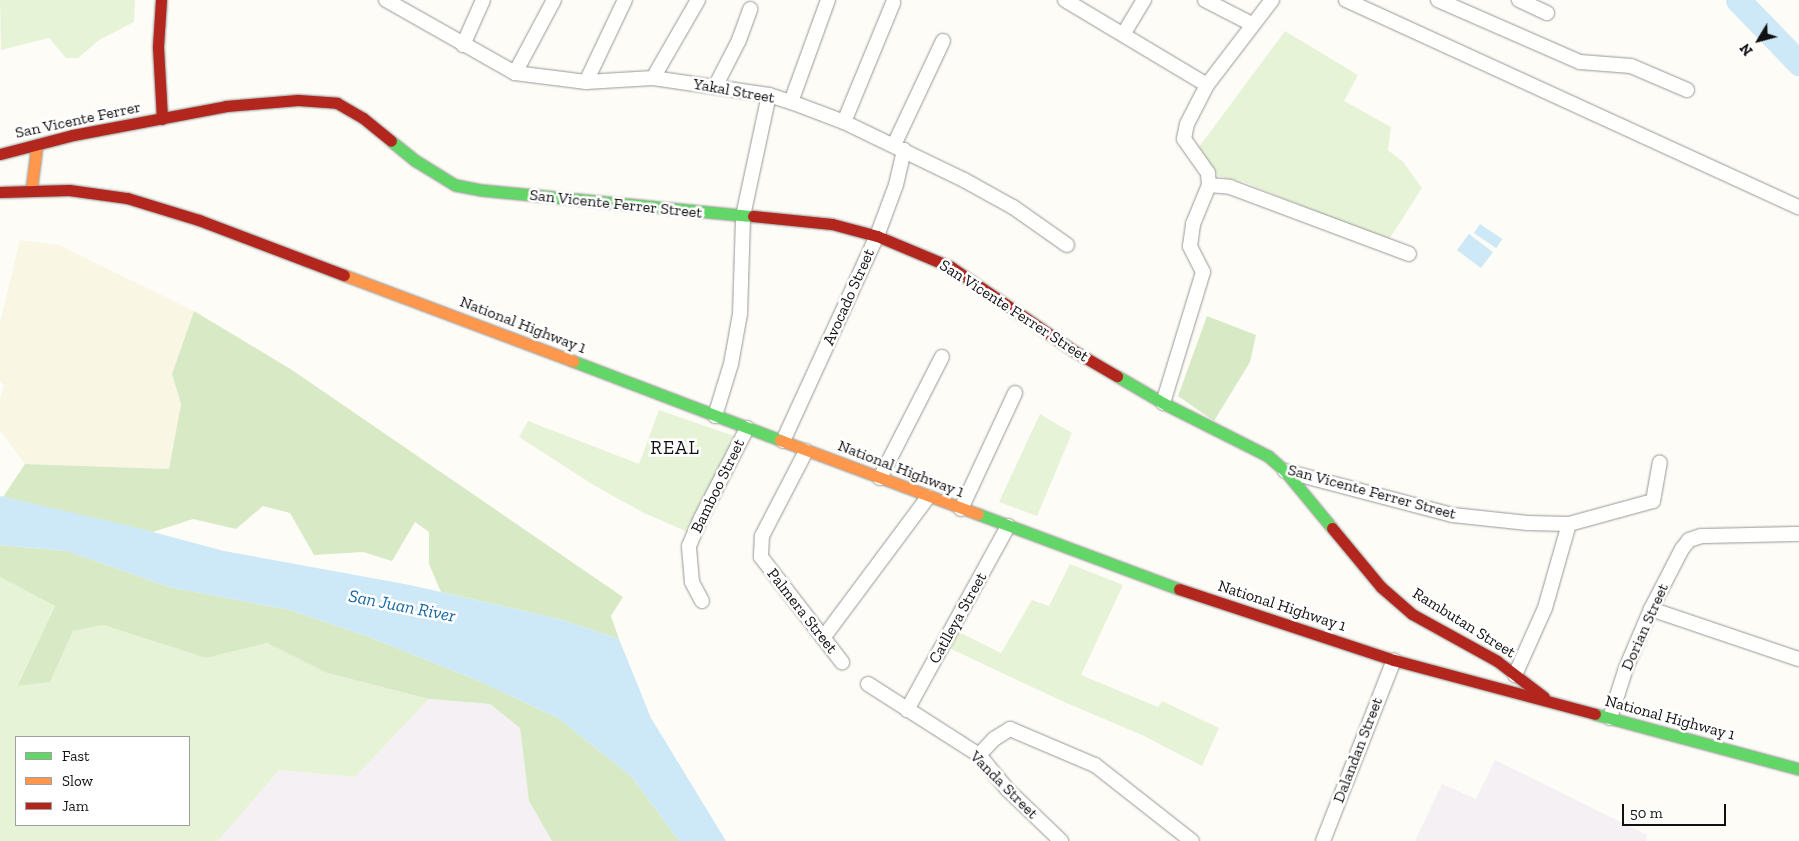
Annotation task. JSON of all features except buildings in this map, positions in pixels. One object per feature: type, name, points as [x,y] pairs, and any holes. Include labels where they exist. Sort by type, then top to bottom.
[{"type":"main road","points":[[162,0],[158,47],[162,119]]},
{"type":"main road","name":"San Vicente Ferrer Street","points":[[162,119],[226,106],[298,100],[337,103],[363,118],[416,161],[455,186],[832,224],[877,236],[951,267],[1074,351],[1163,403],[1212,426],[1230,438],[1268,456],[1285,471]]},
{"type":"main road","name":"San Vicente Ferrer","points":[[0,154],[37,144],[162,119]]},
{"type":"main road","points":[[31,191],[37,144]]},
{"type":"main road","name":"National Highway 1","points":[[0,192],[69,190],[127,198],[199,220],[1138,575],[1394,660],[1554,705],[1610,718],[1799,769]]},
{"type":"main road","name":"Rambutan Street","points":[[1285,471],[1381,587],[1412,614],[1497,661],[1554,705]]},
{"type":"street","name":"Yakal Street","points":[[386,0],[515,73],[586,82],[653,78],[769,95],[791,102],[844,122],[899,147],[1013,207],[1067,245]]},
{"type":"street","points":[[463,45],[483,0]]},
{"type":"street","points":[[515,73],[554,0]]},
{"type":"street","points":[[586,82],[625,0]]},
{"type":"street","points":[[653,78],[698,0]]},
{"type":"street","points":[[791,102],[828,0]]},
{"type":"street","points":[[1065,0],[1206,85]]},
{"type":"street","points":[[1124,34],[1144,0]]},
{"type":"street","points":[[1205,0],[1252,24]]},
{"type":"street","points":[[1163,403],[1196,302],[1203,272],[1190,246],[1193,224],[1209,185],[1208,173],[1184,139],[1187,124],[1206,85],[1272,0]]},
{"type":"street","points":[[1346,0],[1799,207]]},
{"type":"street","points":[[1438,0],[1580,62],[1631,66],[1687,90]]},
{"type":"street","points":[[1519,0],[1547,13]]},
{"type":"street","points":[[844,122],[893,3]]},
{"type":"street","points":[[714,87],[739,40],[750,9]]},
{"type":"street","name":"Avocado Street","points":[[783,441],[877,236],[896,185],[899,147],[943,41]]},
{"type":"street","points":[[715,416],[730,364],[740,314],[743,216],[769,95]]},
{"type":"street","points":[[1209,185],[1230,187],[1409,254]]},
{"type":"street","points":[[880,478],[942,357]]},
{"type":"street","points":[[961,509],[1015,393]]},
{"type":"street","name":"Bamboo Street","points":[[702,601],[692,582],[689,546],[701,518],[747,428]]},
{"type":"street","name":"Palmera Street","points":[[806,451],[762,536],[761,557],[842,662]]},
{"type":"street","name":"San Vicente Ferrer Street","points":[[1285,471],[1453,515],[1528,523],[1569,524],[1653,501],[1660,463]]},
{"type":"street","points":[[823,638],[928,497]]},
{"type":"street","points":[[1515,674],[1545,608],[1569,524]]},
{"type":"street","name":"Catlleya Street","points":[[908,710],[1008,526]]},
{"type":"street","name":"Dorian Street","points":[[1610,718],[1626,668],[1650,609],[1682,549],[1690,540],[1701,536],[1799,534]]},
{"type":"street","points":[[1650,609],[1799,659]]},
{"type":"street","name":"Dalandan Street","points":[[1323,841],[1394,660]]},
{"type":"street","name":"Vanda Street","points":[[868,684],[979,755],[1008,790],[1061,841]]},
{"type":"street","points":[[979,755],[994,739],[1010,729],[1095,765],[1192,841]]},
{"type":"shaded area","points":[[20,240],[59,245],[194,311],[172,374],[181,404],[169,469],[25,464],[0,430],[0,399],[4,385],[0,381],[0,323]]},
{"type":"shaded area","points":[[429,699],[490,704],[520,728],[529,801],[552,841],[218,841],[279,770],[355,777]]},
{"type":"shaded area","points":[[1495,760],[1647,835],[1646,841],[1415,841],[1442,784],[1476,799]]},
{"type":"green space","points":[[0,0],[135,0],[134,22],[99,40],[78,58],[66,58],[49,38],[1,50]]},
{"type":"green space","points":[[1285,31],[1358,75],[1344,101],[1391,127],[1388,150],[1403,162],[1422,188],[1388,241],[1244,182],[1218,176],[1199,147]]},
{"type":"green space","points":[[194,311],[292,370],[623,597],[611,616],[619,639],[559,619],[441,592],[429,564],[429,532],[415,522],[392,561],[363,552],[314,555],[290,513],[263,506],[236,529],[193,519],[153,532],[3,497],[25,464],[169,469],[181,404],[172,374]]},
{"type":"green space","points":[[1207,316],[1256,335],[1250,362],[1214,421],[1178,396]]},
{"type":"green space","points":[[659,410],[737,437],[688,532],[644,513],[595,486],[519,437],[528,421],[639,464]]},
{"type":"green space","points":[[1040,414],[1072,433],[1037,516],[999,502]]},
{"type":"green space","points":[[0,545],[67,551],[169,587],[290,610],[369,637],[481,682],[558,718],[632,777],[679,841],[552,841],[529,801],[520,728],[490,704],[429,699],[327,673],[267,643],[206,658],[103,625],[73,631],[50,682],[17,686],[55,606],[0,577]]},
{"type":"green space","points":[[1070,564],[1123,585],[1081,675],[1158,707],[1162,701],[1219,728],[1202,766],[1142,735],[1064,702],[947,647],[955,630],[1001,653],[1032,600],[1049,606]]},
{"type":"green space","points":[[0,577],[55,606],[17,685],[50,682],[73,631],[103,625],[206,658],[267,643],[327,673],[429,699],[355,777],[279,770],[218,841],[0,841]]},
{"type":"water","points":[[1480,224],[1502,239],[1496,248],[1474,233]]},
{"type":"water","points":[[1469,234],[1493,252],[1481,268],[1457,250]]},
{"type":"water","name":"San Juan River","points":[[0,496],[138,528],[224,551],[410,585],[559,619],[619,639],[651,718],[726,841],[679,841],[632,777],[558,718],[481,682],[369,637],[290,610],[169,587],[67,551],[0,545]]},
{"type":"waterway","points":[[1738,0],[1799,63]]},
{"type":"traffic: fast","points":[[391,141],[416,161],[455,185],[481,190],[753,216]]},
{"type":"traffic: fast","points":[[573,361],[780,440]]},
{"type":"traffic: fast","points":[[1117,376],[1163,403],[1268,456],[1285,471],[1332,528]]},
{"type":"traffic: fast","points":[[978,514],[1179,589]]},
{"type":"traffic: fast","points":[[1595,714],[1799,769]]},
{"type":"traffic: slow","points":[[31,191],[37,144]]},
{"type":"traffic: slow","points":[[344,275],[573,361]]},
{"type":"traffic: slow","points":[[780,440],[978,514]]},
{"type":"traffic: jam","points":[[161,0],[158,47],[162,119]]},
{"type":"traffic: jam","points":[[0,154],[73,135],[226,106],[298,100],[337,103],[363,118],[391,141]]},
{"type":"traffic: jam","points":[[0,192],[69,190],[127,198],[199,220],[344,275]]},
{"type":"traffic: jam","points":[[753,216],[832,224],[877,236],[951,267],[1074,351],[1117,376]]},
{"type":"traffic: jam","points":[[1332,528],[1381,587],[1412,614],[1497,661],[1544,697]]},
{"type":"traffic: jam","points":[[1179,589],[1394,660],[1595,714]]},
{"type":"district","name":"REAL","points":[[675,448]]}]
